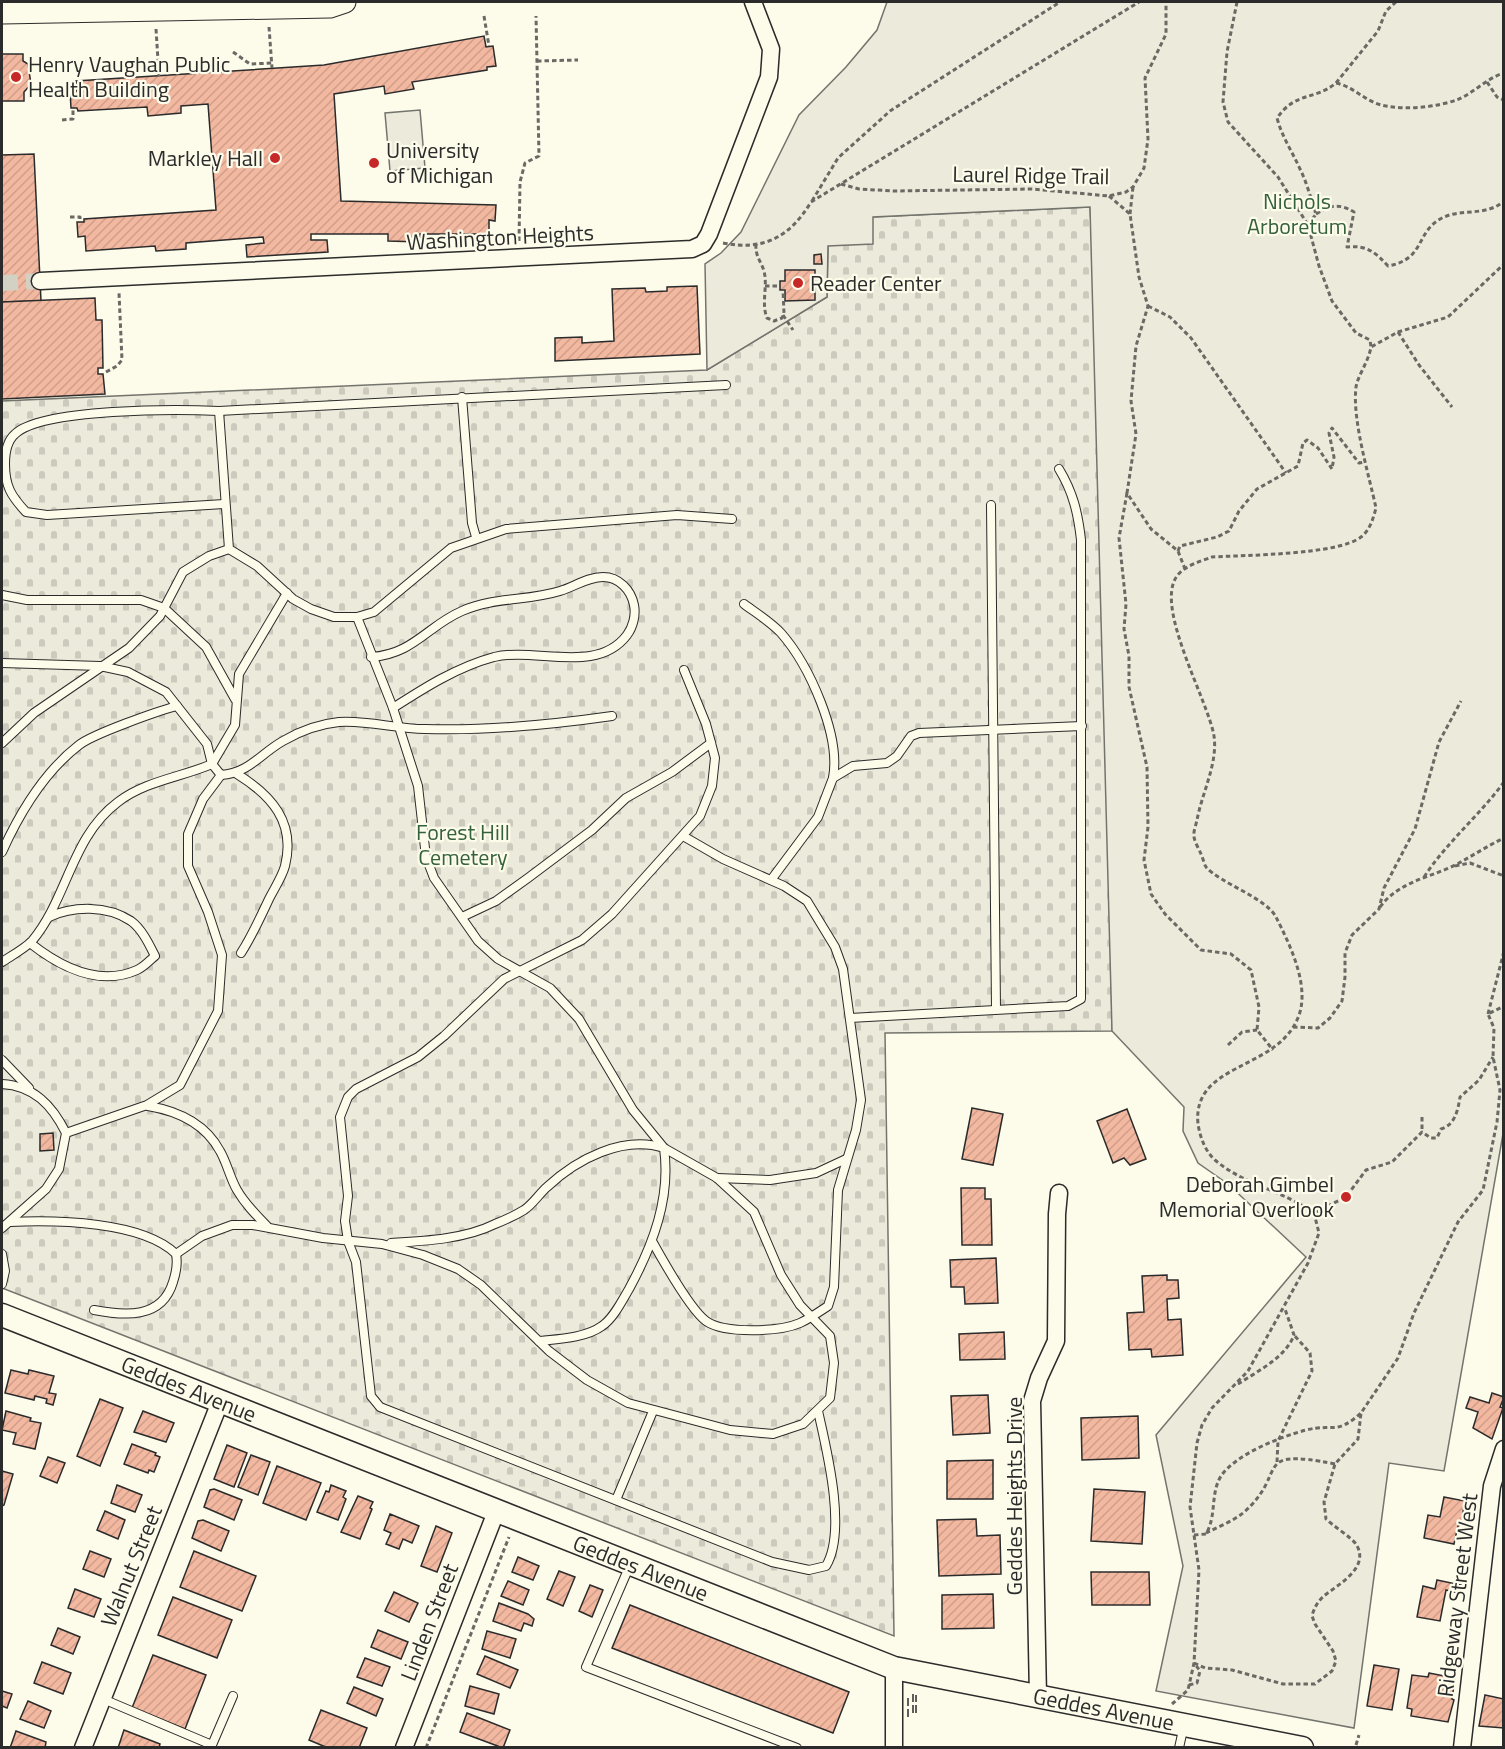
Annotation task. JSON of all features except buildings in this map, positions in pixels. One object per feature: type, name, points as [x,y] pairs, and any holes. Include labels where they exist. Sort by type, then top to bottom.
[{"type":"main road","name":"Geddes Avenue","points":[[2,1315],[894,1668],[1302,1748]]},
{"type":"street","points":[[2,13],[47,7],[182,5],[330,7],[345,2]]},
{"type":"street","points":[[709,234],[769,77],[771,49],[753,2]]},
{"type":"street","name":"Washington Heights","points":[[40,281],[678,251],[703,244],[709,234]]},
{"type":"street","name":"Geddes Heights Drive","points":[[1038,1696],[1032,1401],[1039,1378],[1056,1341],[1059,1192]]},
{"type":"street","name":"Walnut Street","points":[[83,1748],[220,1402]]},
{"type":"street","name":"Ridgeway Street West","points":[[1462,1748],[1492,1486],[1503,1449]]},
{"type":"street","name":"Linden Street","points":[[404,1748],[496,1512]]},
{"type":"street","points":[[894,1668],[894,1748]]},
{"type":"lane","points":[[224,504],[47,515],[26,512],[13,498],[5,483],[5,452],[15,434],[33,425],[57,418],[93,414],[179,409],[219,411],[726,385]]},
{"type":"lane","points":[[462,397],[472,523],[477,537]]},
{"type":"lane","points":[[219,411],[229,549]]},
{"type":"lane","points":[[850,1018],[1068,1006],[1081,999],[1081,540],[1078,510],[1070,488],[1059,469]]},
{"type":"lane","points":[[991,505],[996,1009]]},
{"type":"lane","points":[[229,549],[257,566],[287,593],[311,609],[334,617],[357,617],[374,612],[451,548],[477,537],[506,529],[677,515],[732,519]]},
{"type":"lane","points":[[2,743],[34,713],[129,648],[164,608],[183,572],[209,556],[229,549]]},
{"type":"lane","points":[[371,657],[384,656],[407,648],[450,617],[473,606],[554,593],[587,579],[603,577],[614,579],[630,592],[635,615],[630,631],[620,644],[608,651],[588,657],[523,653],[492,658],[444,678],[393,708]]},
{"type":"lane","points":[[2,962],[30,943],[49,917],[89,831],[119,801],[159,781],[212,764],[234,725],[239,674],[287,593]]},
{"type":"lane","points":[[2,595],[27,600],[141,600],[164,608],[206,646],[235,701]]},
{"type":"lane","points":[[744,604],[779,631],[809,676],[834,748],[833,778],[818,817],[771,880]]},
{"type":"lane","points":[[357,617],[393,708],[418,786],[426,857],[434,878],[478,941],[491,953],[550,988],[579,1019],[633,1110],[664,1148],[666,1164],[661,1214],[652,1241],[621,1303],[602,1326],[581,1334],[539,1341]]},
{"type":"lane","points":[[2,663],[100,666],[128,672],[166,692],[207,744],[212,764],[221,775]]},
{"type":"lane","points":[[684,670],[715,758],[712,786],[700,816],[612,914],[582,940],[504,979],[444,1036],[418,1057],[356,1089],[348,1097],[340,1117],[348,1196],[345,1221],[348,1241],[358,1273],[370,1396],[380,1407],[772,1562],[809,1570],[826,1566],[834,1554],[837,1539],[830,1466],[818,1412]]},
{"type":"lane","points":[[2,852],[18,815],[48,776],[80,744],[158,711],[177,706]]},
{"type":"lane","points":[[66,1133],[147,1106],[180,1085],[218,1011],[222,955],[208,912],[188,866],[188,834],[203,799],[221,775],[237,774],[282,741],[314,726],[340,722],[399,727],[497,729],[612,716]]},
{"type":"lane","points":[[833,778],[853,766],[887,763],[915,734],[1082,726]]},
{"type":"lane","points":[[462,917],[496,901],[592,830],[626,798],[672,772],[711,743]]},
{"type":"lane","points":[[237,774],[261,788],[280,811],[287,838],[285,866],[252,937],[240,953]]},
{"type":"lane","points":[[652,1241],[661,1259],[704,1319],[717,1327],[769,1329],[800,1323],[828,1306],[834,1287],[838,1190],[856,1130],[861,1100],[843,969],[835,946],[807,901],[771,880],[723,860],[683,836]]},
{"type":"lane","points":[[30,943],[58,964],[90,974],[121,974],[138,970],[155,956],[131,921],[111,913],[77,909],[62,911],[49,917]]},
{"type":"lane","points":[[2,1060],[31,1090],[44,1099],[66,1133],[59,1169],[46,1189],[2,1228]]},
{"type":"lane","points":[[2,1084],[31,1090]]},
{"type":"lane","points":[[147,1106],[170,1110],[195,1123],[210,1135],[222,1153],[238,1192],[267,1227]]},
{"type":"lane","points":[[176,1254],[202,1236],[223,1227],[243,1224],[348,1241],[382,1244],[421,1242],[493,1226],[526,1209],[548,1186],[580,1162],[608,1150],[638,1143],[664,1148],[717,1178],[754,1212],[781,1275],[800,1305],[830,1336],[834,1363],[830,1398],[803,1424],[773,1434],[730,1430],[628,1403],[587,1380],[539,1341],[481,1285],[458,1269],[423,1255],[382,1244]]},
{"type":"lane","points":[[717,1178],[770,1180],[816,1173],[846,1159]]},
{"type":"lane","points":[[10,1222],[52,1220],[101,1224],[166,1246],[176,1254]]},
{"type":"lane","points":[[2,1254],[5,1271],[2,1284]]},
{"type":"lane","points":[[94,1310],[131,1315],[160,1305],[171,1291],[176,1254]]},
{"type":"lane","points":[[616,1500],[653,1411]]},
{"type":"lane","points":[[630,1565],[586,1667],[797,1748]]},
{"type":"lane","points":[[103,1699],[212,1745],[233,1696]]},
{"type":"lane","points":[[1175,1723],[1179,1748]]},
{"type":"path","points":[[709,234],[726,244],[756,244],[780,238],[799,223],[838,158],[890,111],[1060,2]]},
{"type":"path","points":[[812,202],[1139,2]]},
{"type":"path","name":"Laurel Ridge Trail","points":[[841,184],[860,189],[893,191],[1032,189],[1109,196],[1133,187],[1144,168],[1148,139],[1145,78],[1166,34],[1166,2]]},
{"type":"path","points":[[1237,2],[1227,52],[1224,92],[1228,122],[1278,177],[1308,225],[1319,266],[1332,301],[1356,333],[1370,340],[1371,347],[1368,363],[1357,384],[1355,403],[1376,508],[1371,525],[1361,537],[1336,547],[1212,557],[1185,569],[1176,576],[1171,593],[1178,632],[1214,737],[1212,765],[1201,796],[1194,836],[1206,867],[1274,913],[1299,976],[1302,997],[1298,1018],[1273,1050],[1223,1074],[1208,1087],[1197,1113],[1200,1137],[1213,1159],[1238,1176],[1314,1213]]},
{"type":"path","points":[[1316,214],[1301,170],[1282,136],[1277,118],[1296,99],[1326,91],[1336,83],[1378,31],[1386,11],[1396,2]]},
{"type":"path","points":[[519,245],[520,182],[525,163],[539,156],[536,15]]},
{"type":"path","points":[[484,16],[489,46]]},
{"type":"path","points":[[268,19],[272,68]]},
{"type":"path","points":[[156,21],[159,76]]},
{"type":"path","points":[[233,52],[250,64],[272,63]]},
{"type":"path","points":[[537,61],[578,60]]},
{"type":"path","points":[[1336,83],[1348,86],[1367,100],[1385,106],[1423,107],[1459,99],[1503,73]]},
{"type":"path","points":[[1487,82],[1497,97],[1503,100]]},
{"type":"path","points":[[62,120],[73,119],[73,108]]},
{"type":"path","points":[[1133,187],[1130,214],[1139,276],[1149,306],[1136,346],[1131,401],[1136,435],[1119,538],[1125,604],[1124,629],[1129,656],[1129,687],[1147,767],[1148,827],[1144,860],[1151,894],[1166,914],[1201,950],[1231,954],[1251,970],[1259,1007],[1257,1030],[1273,1050]]},
{"type":"path","points":[[1109,196],[1130,214]]},
{"type":"path","points":[[1308,225],[1316,214],[1330,205],[1345,207],[1354,212],[1347,247],[1363,245],[1376,253],[1388,266],[1400,264],[1415,254],[1424,235],[1442,218],[1486,210],[1503,201]]},
{"type":"path","points":[[70,217],[80,217],[80,222]]},
{"type":"path","points":[[756,244],[755,253],[764,269],[764,304],[767,318],[774,321],[783,315]]},
{"type":"path","points":[[1371,347],[1398,332],[1448,317],[1503,264]]},
{"type":"path","points":[[765,286],[780,285]]},
{"type":"path","points":[[783,290],[783,315],[793,330]]},
{"type":"path","points":[[106,372],[122,360],[119,291]]},
{"type":"path","points":[[1149,306],[1170,317],[1191,338],[1286,473]]},
{"type":"path","points":[[1398,332],[1419,365],[1452,406]]},
{"type":"path","points":[[1178,551],[1180,546],[1217,537],[1229,531],[1239,511],[1257,489],[1298,466],[1303,443],[1307,440],[1318,448],[1332,469],[1334,457],[1329,433],[1332,428],[1359,463],[1366,462]]},
{"type":"path","points":[[1127,493],[1151,529],[1178,551],[1185,569]]},
{"type":"path","points":[[1379,909],[1384,888],[1414,829],[1439,742],[1461,701]]},
{"type":"path","points":[[1423,878],[1441,850],[1479,813],[1503,782]]},
{"type":"path","points":[[1293,1027],[1318,1028],[1330,1018],[1342,1001],[1346,977],[1345,953],[1352,935],[1379,909],[1389,895],[1450,867],[1503,838]]},
{"type":"path","points":[[1450,867],[1470,863],[1503,876]]},
{"type":"path","points":[[1206,1534],[1215,1509],[1215,1488],[1222,1475],[1232,1464],[1249,1453],[1308,1430],[1341,1429],[1361,1413],[1398,1358],[1414,1313],[1458,1222],[1484,1190],[1497,1122],[1500,1090],[1493,1057],[1494,1028],[1488,1014],[1503,951]]},
{"type":"path","points":[[1488,1014],[1503,1006]]},
{"type":"path","points":[[1228,1045],[1242,1032],[1257,1030]]},
{"type":"path","points":[[1422,1132],[1431,1138],[1437,1138],[1441,1129],[1447,1127],[1458,1115],[1460,1097],[1479,1080],[1493,1057]]},
{"type":"path","points":[[1314,1213],[1346,1197],[1366,1170],[1392,1162],[1422,1132],[1422,1117]]},
{"type":"path","points":[[1175,1723],[1170,1708],[1176,1699],[1188,1690],[1194,1663],[1199,1570],[1194,1535],[1191,1481],[1197,1443],[1202,1425],[1212,1408],[1248,1371],[1285,1309],[1314,1250],[1319,1233],[1314,1213]]},
{"type":"path","points":[[1194,1535],[1206,1534],[1243,1513],[1260,1492],[1277,1462],[1278,1441],[1312,1371],[1310,1353],[1294,1335],[1285,1309]]},
{"type":"path","points":[[1234,1386],[1260,1370],[1290,1345],[1294,1335]]},
{"type":"path","points":[[1194,1663],[1205,1668],[1232,1670],[1283,1684],[1315,1684],[1332,1671],[1336,1661],[1333,1651],[1312,1616],[1322,1597],[1346,1581],[1356,1568],[1358,1556],[1356,1544],[1326,1519],[1323,1510],[1335,1464],[1358,1439],[1361,1413]]},
{"type":"path","points":[[1277,1462],[1285,1458],[1303,1458],[1335,1464]]},
{"type":"path","points":[[426,1748],[510,1536]]},
{"type":"path","points":[[1189,1685],[1197,1683],[1200,1671],[1194,1663]]},
{"type":"path","points":[[1356,1744],[1359,1735]]},
{"type":"green space","name":"Nichols Arboretum","points":[[887,2],[1503,2],[1503,1134],[1444,1471],[1389,1463],[1354,1728],[1156,1691],[1183,1566],[1156,1435],[1306,1257],[1228,1184],[1198,1163],[1183,1131],[1184,1107],[1112,1031],[1090,207],[873,217],[873,244],[828,246],[827,297],[707,370],[705,264],[721,253],[741,232],[799,115],[846,67],[877,30]]},
{"type":"green space","points":[[420,110],[425,168],[390,171],[385,113]]},
{"type":"green space","name":"Forest Hill Cemetery","points":[[1090,207],[1105,478],[1112,1031],[885,1033],[894,1636],[2,1288],[2,401],[707,370],[827,297],[828,246],[872,217]]},
{"type":"tunnel","points":[[2,283],[40,281]]},
{"type":"fence","points":[[913,1694],[913,1713],[916,1713],[916,1695]]},
{"type":"fence","points":[[908,1698],[908,1717]]},
{"type":"place","name":"Henry Vaughan Public Health Building","points":[[16,77]]},
{"type":"place","name":"Markley Hall","points":[[275,158]]},
{"type":"place","name":"University of Michigan","points":[[374,163]]},
{"type":"place","name":"Reader Center","points":[[798,283]]},
{"type":"place","name":"Deborah Gimbel Memorial Overlook","points":[[1346,1197]]}]
